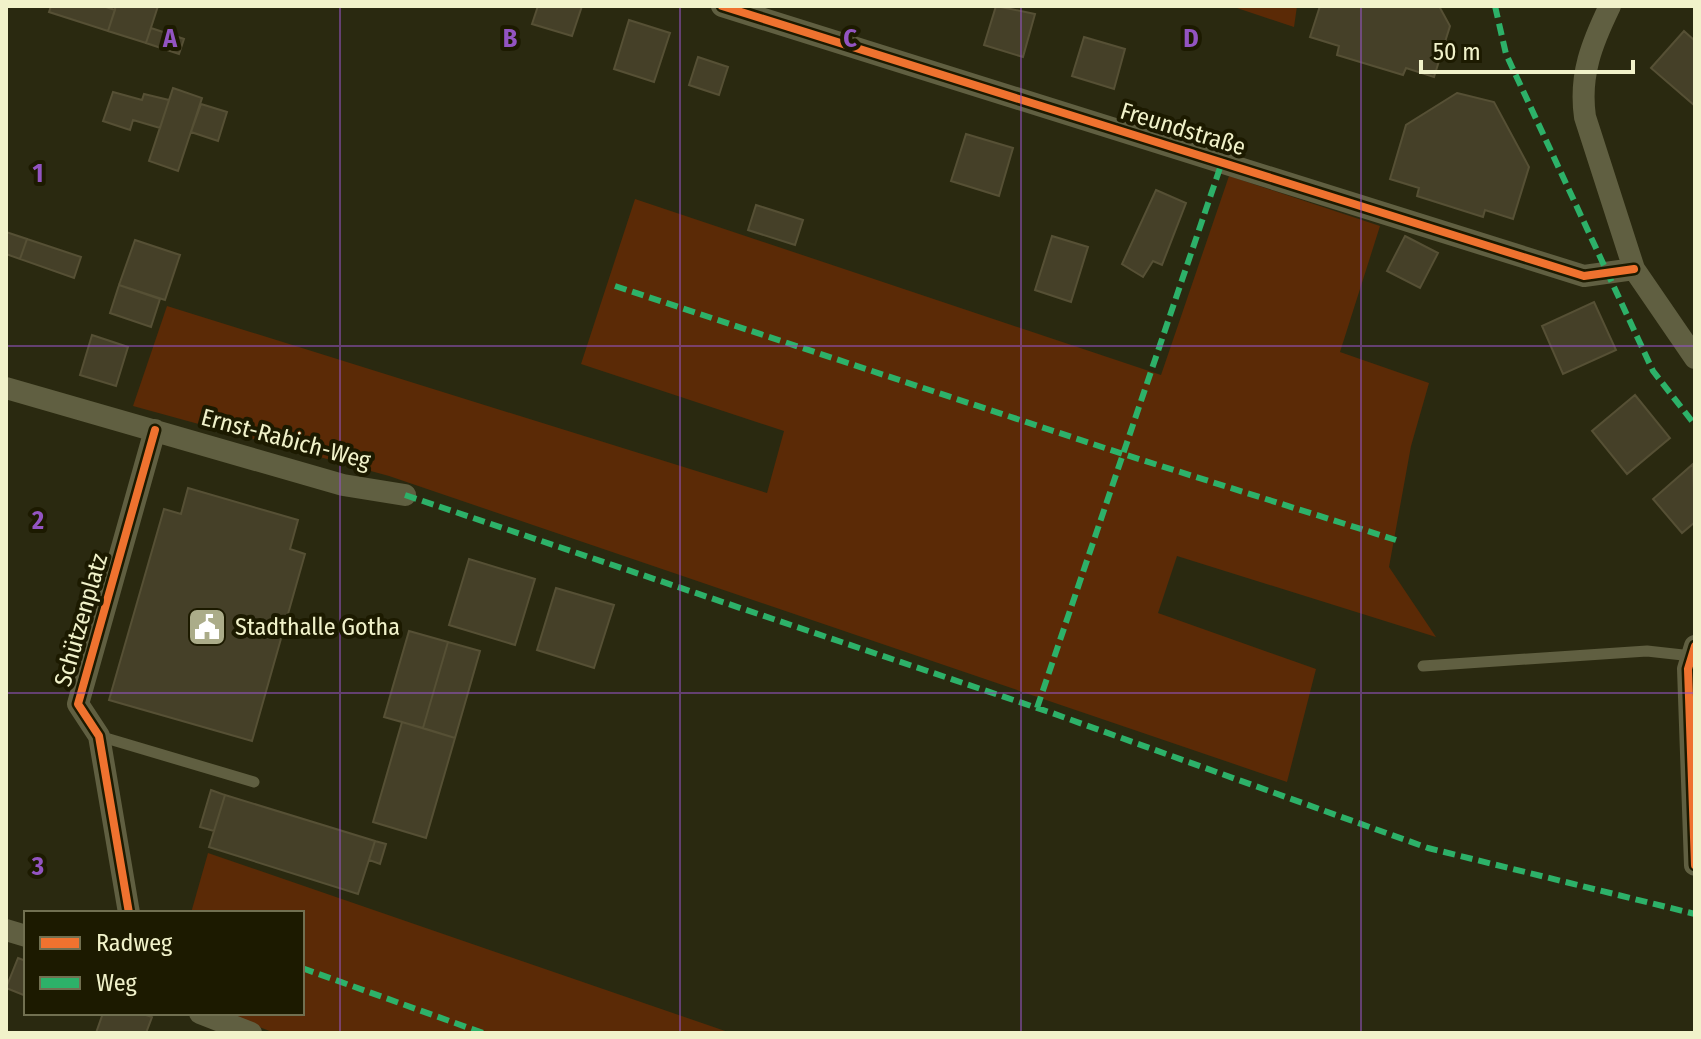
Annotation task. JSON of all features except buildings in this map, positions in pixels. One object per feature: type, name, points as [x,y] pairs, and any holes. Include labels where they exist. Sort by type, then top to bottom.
[{"type":"street","name":"Freundstraße","points":[[722,6],[1584,276],[1634,269]]},
{"type":"street","points":[[1610,6],[1593,41],[1582,92],[1585,117],[1634,269],[1695,358]]},
{"type":"street","points":[[6,388],[155,430]]},
{"type":"street","name":"Ernst-Rabich-Weg","points":[[155,430],[343,485],[405,495]]},
{"type":"street","name":"Schützenplatz","points":[[129,911],[99,736],[78,704],[155,430]]},
{"type":"street","points":[[1693,651],[1688,669],[1695,865]]},
{"type":"street","points":[[205,1015],[251,1033]]},
{"type":"lane","points":[[1423,666],[1647,651],[1693,651]]},
{"type":"lane","points":[[99,736],[254,782]]},
{"type":"shaded area","points":[[1231,6],[1297,6],[1294,27]]},
{"type":"shaded area","points":[[1229,176],[1380,226],[1340,352],[1429,383],[1411,446],[1389,567],[1436,637],[1177,556],[1158,613],[1316,669],[1287,782],[389,476],[133,406],[167,306],[767,493],[784,431],[581,364],[635,199],[1161,375]]},
{"type":"shaded area","points":[[208,853],[731,1033],[275,1033],[228,1015],[304,1015],[304,911],[192,911]]},
{"type":"marked path","points":[[1495,6],[1506,54],[1653,371],[1695,425]]},
{"type":"marked path","points":[[1037,708],[1222,162]]},
{"type":"marked path","points":[[615,286],[1123,454],[1396,540]]},
{"type":"marked path","points":[[405,495],[1052,713],[1428,848],[1695,914]]},
{"type":"marked path","points":[[304,969],[483,1033]]},
{"type":"cycle path","points":[[722,6],[1584,276],[1634,269]]},
{"type":"cycle path","points":[[129,911],[99,736],[78,704],[155,430]]},
{"type":"cycle path","points":[[1695,646],[1688,669],[1695,865]]},
{"type":"place","name":"Stadthalle Gotha","points":[[207,627]]}]
